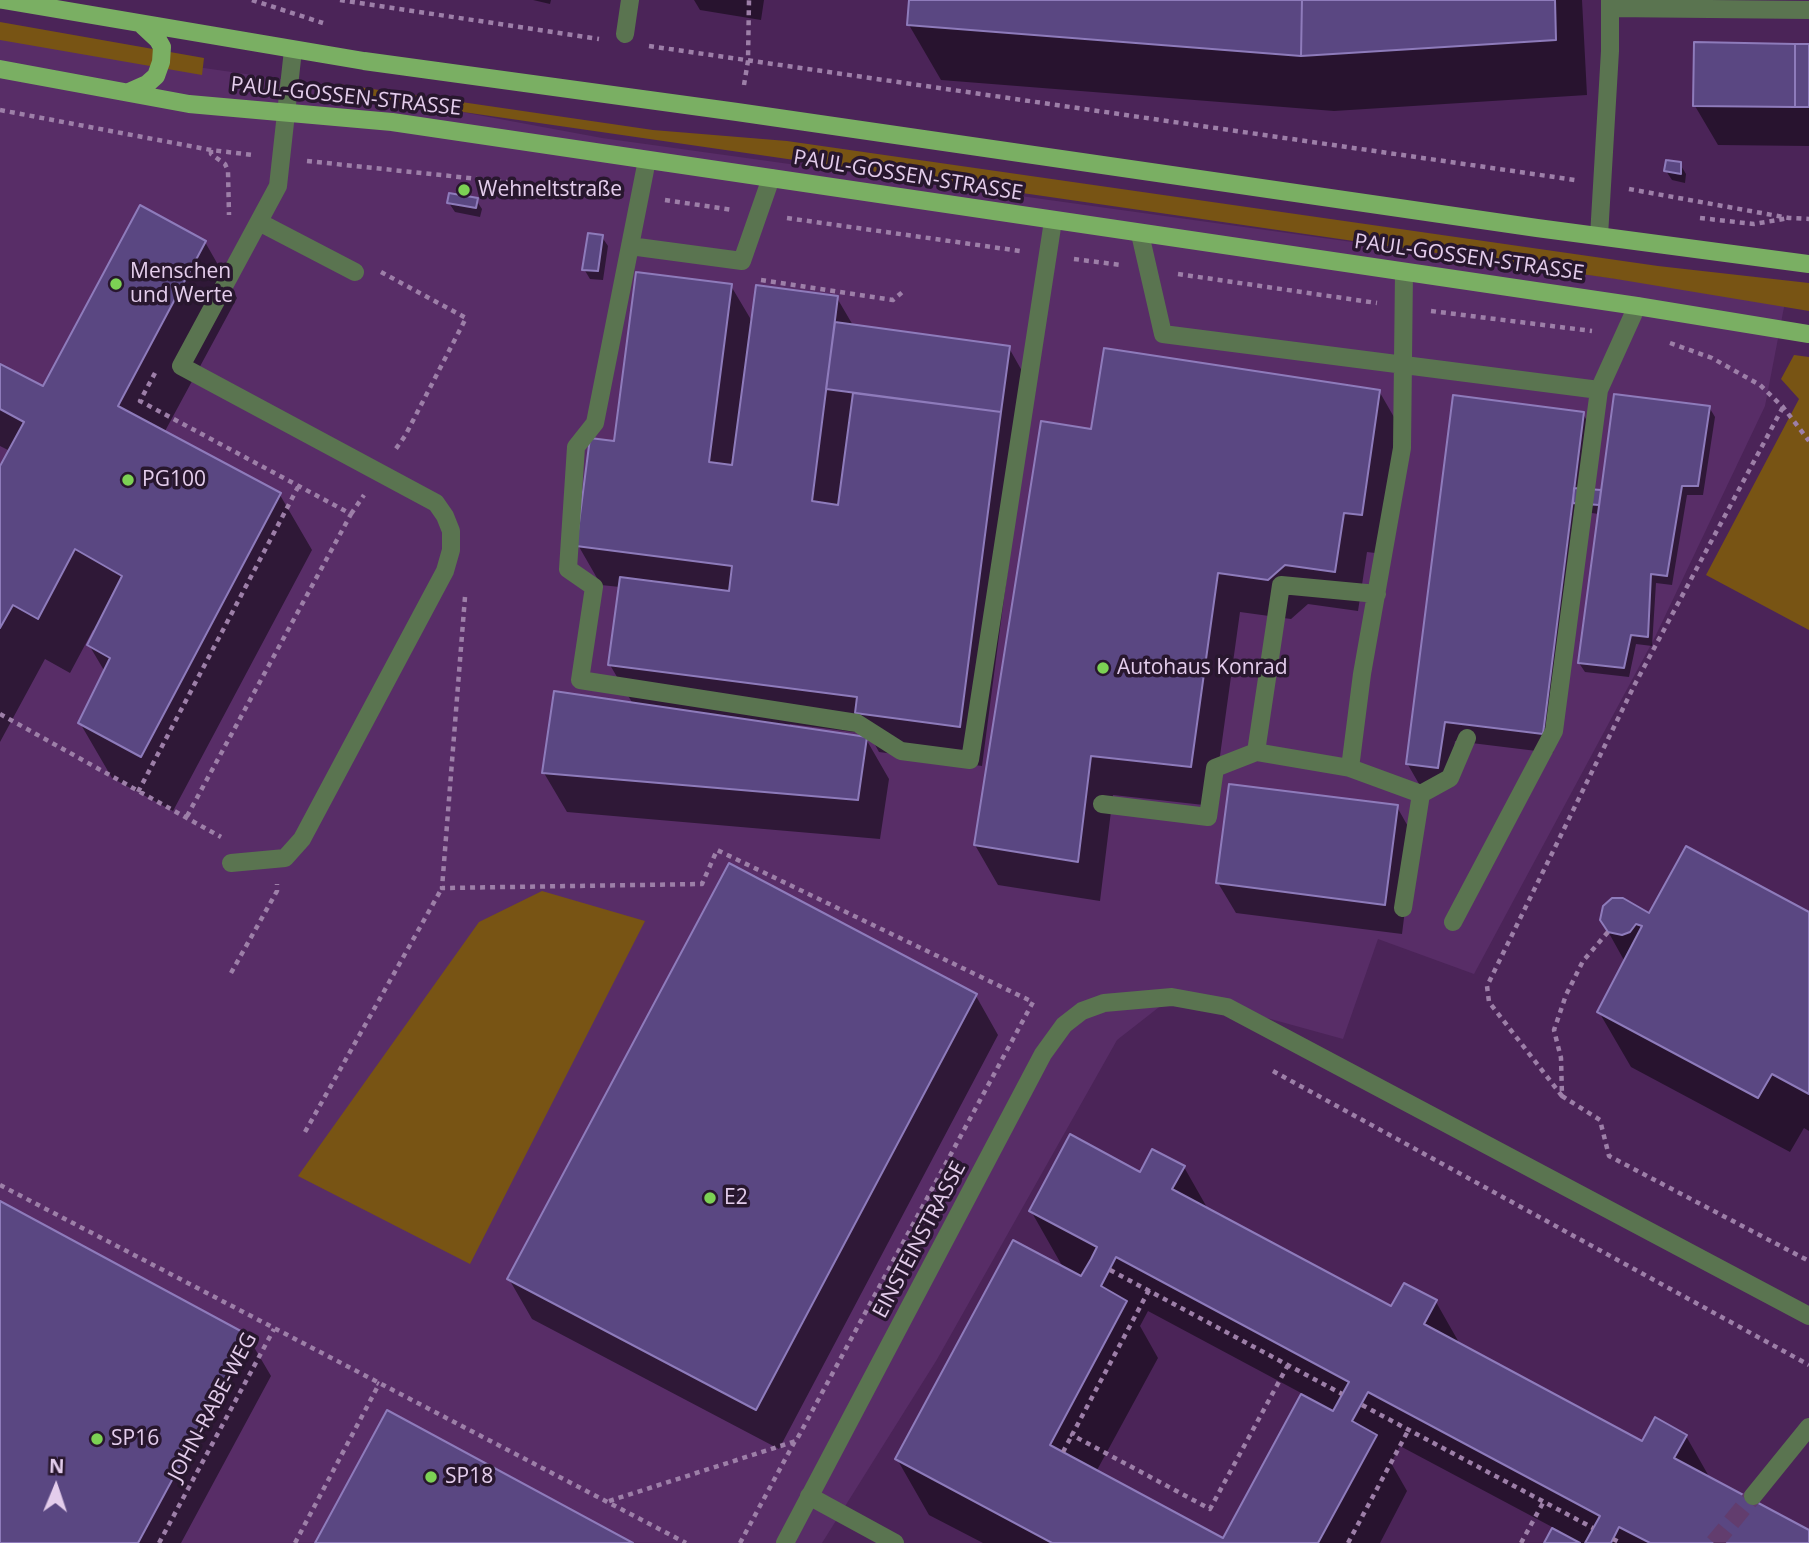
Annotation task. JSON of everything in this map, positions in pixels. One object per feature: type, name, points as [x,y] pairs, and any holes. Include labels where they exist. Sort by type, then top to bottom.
[{"type":"main road","name":"PAUL-GOSSEN-STRASSE","points":[[3,0],[293,50],[1809,264]]},
{"type":"main road","points":[[129,92],[147,84],[156,76],[161,62],[162,47],[142,25]]},
{"type":"main road","name":"PAUL-GOSSEN-STRASSE","points":[[0,69],[188,104],[392,122],[1637,306],[1809,334]]},
{"type":"street","points":[[624,40],[630,0]]},
{"type":"street","points":[[1599,236],[1611,51],[1610,4],[1809,10]]},
{"type":"street","points":[[231,863],[285,858],[302,839],[444,571],[451,550],[451,531],[436,503],[181,366],[278,186],[293,50]]},
{"type":"street","points":[[647,160],[595,423],[576,447],[568,569],[594,587],[580,680],[857,723],[901,751],[970,760],[1052,221]]},
{"type":"street","points":[[630,246],[742,261],[771,178]]},
{"type":"street","points":[[259,222],[364,270]]},
{"type":"street","points":[[1140,234],[1163,334],[1600,390]]},
{"type":"street","points":[[1350,768],[1362,674],[1402,448],[1404,272]]},
{"type":"street","points":[[1453,922],[1554,731],[1600,390],[1637,306]]},
{"type":"street","points":[[1256,752],[1281,585],[1377,594]]},
{"type":"street","points":[[1102,804],[1208,817],[1215,768],[1256,752],[1350,768],[1421,794],[1450,778],[1467,738]]},
{"type":"street","points":[[1403,908],[1421,794]]},
{"type":"street","name":"EINSTEINSTRASSE","points":[[785,1543],[1043,1054],[1064,1025],[1082,1011],[1104,1003],[1172,997],[1227,1007],[1809,1316]]},
{"type":"street","points":[[1753,1496],[1809,1427]]},
{"type":"street","points":[[809,1496],[895,1543]]},
{"type":"path","points":[[252,0],[261,3]]},
{"type":"path","points":[[340,0],[1602,185],[1789,218],[1809,219]]},
{"type":"path","points":[[744,85],[748,61],[749,0]]},
{"type":"path","points":[[576,188],[1671,343],[1712,358],[1760,385],[1783,407],[1809,441]]},
{"type":"path","points":[[742,261],[754,279],[893,300],[905,290]]},
{"type":"path","points":[[186,818],[351,514],[405,436],[466,318],[364,270]]},
{"type":"path","points":[[1783,407],[1635,684],[1487,986],[1489,1002],[1562,1096],[1600,1120],[1609,1156],[1809,1261]]},
{"type":"path","points":[[138,792],[298,487],[351,514]]},
{"type":"path","points":[[305,1132],[442,888],[466,586],[444,571]]},
{"type":"path","points":[[0,714],[264,861],[278,874],[277,891],[231,973]]},
{"type":"path","points":[[442,888],[702,884],[717,850],[1033,1002],[740,1543]]},
{"type":"path","points":[[1562,1096],[1561,1058],[1554,1030],[1566,995],[1583,961],[1608,932]]},
{"type":"path","points":[[1273,1071],[1809,1364]]},
{"type":"path","points":[[0,1185],[686,1543]]},
{"type":"path","points":[[1110,1269],[1342,1394]]},
{"type":"path","points":[[1063,1452],[1150,1290]]},
{"type":"path","name":"JOHN-RABE-WEG","points":[[159,1543],[273,1328]]},
{"type":"path","points":[[1072,1435],[1210,1509],[1288,1365]]},
{"type":"path","points":[[295,1543],[379,1384]]},
{"type":"path","points":[[1362,1405],[1593,1528]]},
{"type":"path","points":[[1348,1543],[1409,1429]]},
{"type":"path","points":[[606,1502],[796,1441]]},
{"type":"path","points":[[1521,1543],[1544,1501]]},
{"type":"path","points":[[1613,1539],[1621,1543]]},
{"type":"shaded area","points":[[0,22],[204,58],[202,75],[0,40]]},
{"type":"shaded area","points":[[0,39],[295,81],[602,138],[1785,302],[1765,406],[1655,637],[1474,974],[1378,939],[1343,1039],[1227,1007],[1172,997],[1117,1040],[936,1361],[822,1543],[0,1543]]},
{"type":"shaded area","points":[[338,84],[653,130],[787,141],[1658,266],[1809,283],[1809,311],[1616,279],[394,102],[338,93],[334,88]]},
{"type":"shaded area","points":[[1794,355],[1809,357],[1809,630],[1706,575],[1799,399],[1781,379]]},
{"type":"shaded area","points":[[542,891],[645,921],[470,1264],[298,1176],[479,922]]},
{"type":"building","points":[[909,0],[1302,0],[1301,56],[907,25]]},
{"type":"building","points":[[1302,0],[1555,0],[1556,40],[1301,56]]},
{"type":"building","points":[[1694,42],[1795,44],[1795,107],[1693,106]]},
{"type":"building","points":[[1795,44],[1809,44],[1809,107],[1795,107]]},
{"type":"building","points":[[1666,160],[1681,162],[1681,174],[1664,171]]},
{"type":"building","points":[[449,193],[478,198],[476,208],[447,203]]},
{"type":"building","name":"PG100","points":[[140,205],[206,241],[118,406],[281,493],[141,757],[78,723],[110,658],[87,645],[122,576],[75,549],[38,619],[13,605],[0,628],[0,466],[24,422],[0,409],[0,364],[43,386]]},
{"type":"building","points":[[588,233],[603,235],[598,271],[582,270]]},
{"type":"building","points":[[636,272],[732,284],[709,462],[732,465],[756,285],[838,296],[812,501],[838,505],[853,393],[1001,412],[960,727],[855,713],[857,697],[608,665],[620,577],[729,591],[732,566],[576,546],[590,438],[614,441]]},
{"type":"building","points":[[835,322],[1010,346],[1001,412],[826,389]]},
{"type":"building","name":"Autohaus Konrad","points":[[1104,348],[1380,390],[1362,515],[1344,513],[1335,572],[1285,565],[1268,580],[1218,573],[1191,767],[1091,756],[1078,862],[974,845],[1041,421],[1091,429]]},
{"type":"building","points":[[1614,394],[1710,406],[1698,486],[1682,486],[1667,576],[1651,574],[1648,637],[1631,635],[1624,668],[1578,663]]},
{"type":"building","points":[[1453,395],[1584,412],[1543,734],[1445,722],[1438,768],[1406,764]]},
{"type":"building","points":[[1574,488],[1601,490],[1599,505],[1573,503]]},
{"type":"building","points":[[554,691],[867,737],[858,800],[542,773]]},
{"type":"building","points":[[1229,784],[1398,805],[1385,905],[1216,883]]},
{"type":"building","points":[[1686,846],[1809,912],[1809,1094],[1772,1074],[1758,1098],[1597,1012],[1642,926],[1636,924],[1630,932],[1622,935],[1608,932],[1600,920],[1603,906],[1612,898],[1623,898],[1649,913]]},
{"type":"building","name":"E2","points":[[729,863],[977,994],[756,1410],[507,1279]]},
{"type":"building","points":[[1070,1134],[1140,1172],[1152,1149],[1185,1166],[1172,1189],[1391,1306],[1404,1283],[1437,1300],[1424,1324],[1642,1441],[1655,1417],[1687,1435],[1674,1458],[1809,1530],[1809,1543],[1650,1543],[1619,1527],[1611,1543],[1585,1543],[1600,1516],[1368,1392],[1352,1421],[1377,1435],[1318,1543],[1052,1543],[895,1459],[1013,1240],[1081,1276],[1091,1259],[1097,1247],[1029,1211]],"holes":[[[1116,1257],[1349,1382],[1333,1411],[1301,1394],[1223,1538],[1050,1445],[1127,1301],[1101,1286]]]},
{"type":"building","name":"SP16","points":[[0,1201],[250,1336],[138,1543],[0,1543]]},
{"type":"building","name":"SP18","points":[[387,1410],[633,1543],[315,1543]]},
{"type":"building","points":[[1552,1528],[1580,1543],[1544,1543]]},
{"type":"tunnel","points":[[1714,1543],[1753,1496]]},
{"type":"place","name":"Wehneltstraße","points":[[464,190]]},
{"type":"place","name":"Menschen und Werte","points":[[116,284]]},
{"type":"place","name":"PG100","points":[[128,480]]},
{"type":"place","name":"Autohaus Konrad","points":[[1103,668]]},
{"type":"place","name":"E2","points":[[710,1198]]},
{"type":"place","name":"SP16","points":[[97,1439]]},
{"type":"place","name":"SP18","points":[[431,1477]]}]
